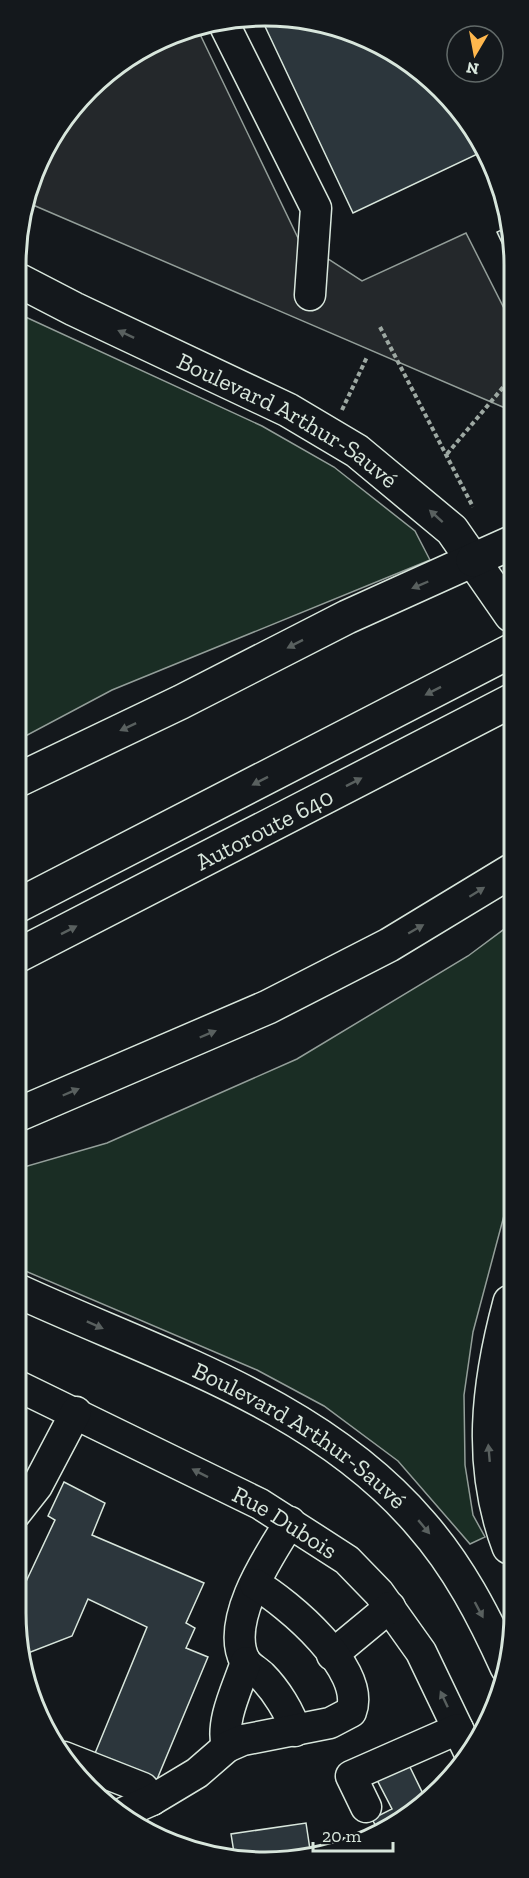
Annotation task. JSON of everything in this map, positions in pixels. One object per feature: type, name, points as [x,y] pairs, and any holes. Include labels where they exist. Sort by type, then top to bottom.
[{"type":"main road","name":"Boulevard Arthur-Sauvé","points":[[26,283],[74,309],[288,410],[339,440],[392,478],[452,530],[504,605]]},
{"type":"main road","points":[[26,776],[181,702],[347,617],[504,546]]},
{"type":"main road","name":"Autoroute 640","points":[[26,901],[498,658]]},
{"type":"main road","name":"Autoroute 640","points":[[26,951],[504,706]]},
{"type":"main road","points":[[26,1111],[276,1002],[388,945],[504,875]]},
{"type":"main road","name":"Boulevard Arthur-Sauvé","points":[[26,1295],[255,1398],[303,1425],[342,1451],[381,1482],[438,1544],[465,1586],[500,1653]]},
{"type":"main road","points":[[504,1328],[493,1377],[488,1433],[495,1502],[504,1529]]},
{"type":"street","points":[[226,29],[316,208],[310,295]]},
{"type":"street","name":"Rue Dubois","points":[[26,1390],[181,1463],[290,1522],[347,1560],[390,1607],[421,1652],[463,1740]]},
{"type":"street","points":[[26,1500],[37,1486],[76,1412]]},
{"type":"street","points":[[290,1522],[260,1570],[240,1624],[241,1647],[246,1662],[263,1678],[291,1719],[295,1731]]},
{"type":"street","points":[[130,1811],[197,1773],[227,1747],[243,1740],[330,1723],[351,1712],[355,1696],[347,1677],[315,1632],[285,1604],[255,1584]]},
{"type":"street","points":[[332,1655],[390,1607]]},
{"type":"street","points":[[227,1747],[225,1738],[228,1717],[246,1662]]},
{"type":"street","points":[[366,1807],[351,1776],[463,1740]]},
{"type":"street","points":[[78,1762],[143,1788],[152,1800]]},
{"type":"path","points":[[380,327],[478,515]]},
{"type":"path","points":[[338,418],[367,357]]},
{"type":"path","points":[[447,454],[504,386]]},
{"type":"green space","points":[[26,317],[262,426],[334,467],[415,531],[430,560],[112,690],[26,736]]},
{"type":"green space","points":[[504,929],[504,1216],[473,1332],[464,1395],[465,1465],[473,1515],[485,1537],[470,1544],[398,1461],[324,1406],[257,1370],[26,1271],[26,1166],[107,1143],[297,1059],[468,956]]},
{"type":"shaded area","points":[[200,35],[299,240],[362,281],[466,233],[504,308],[504,408],[33,205],[50,159],[75,119],[119,75],[159,50]]},
{"type":"building","points":[[265,26],[311,30],[341,38],[384,58],[410,75],[444,107],[476,155],[353,213]]},
{"type":"building","points":[[501,230],[502,243],[497,232]]},
{"type":"building","points":[[64,1482],[105,1503],[92,1535],[204,1583],[186,1623],[195,1628],[186,1648],[208,1657],[153,1789],[91,1763],[147,1627],[88,1599],[72,1636],[29,1653],[26,1629],[26,1582],[55,1520],[48,1516]]},
{"type":"building","points":[[408,1763],[422,1793],[375,1825],[372,1819],[392,1809],[376,1778]]},
{"type":"building","points":[[306,1823],[310,1848],[280,1852],[234,1850],[231,1834]]}]
